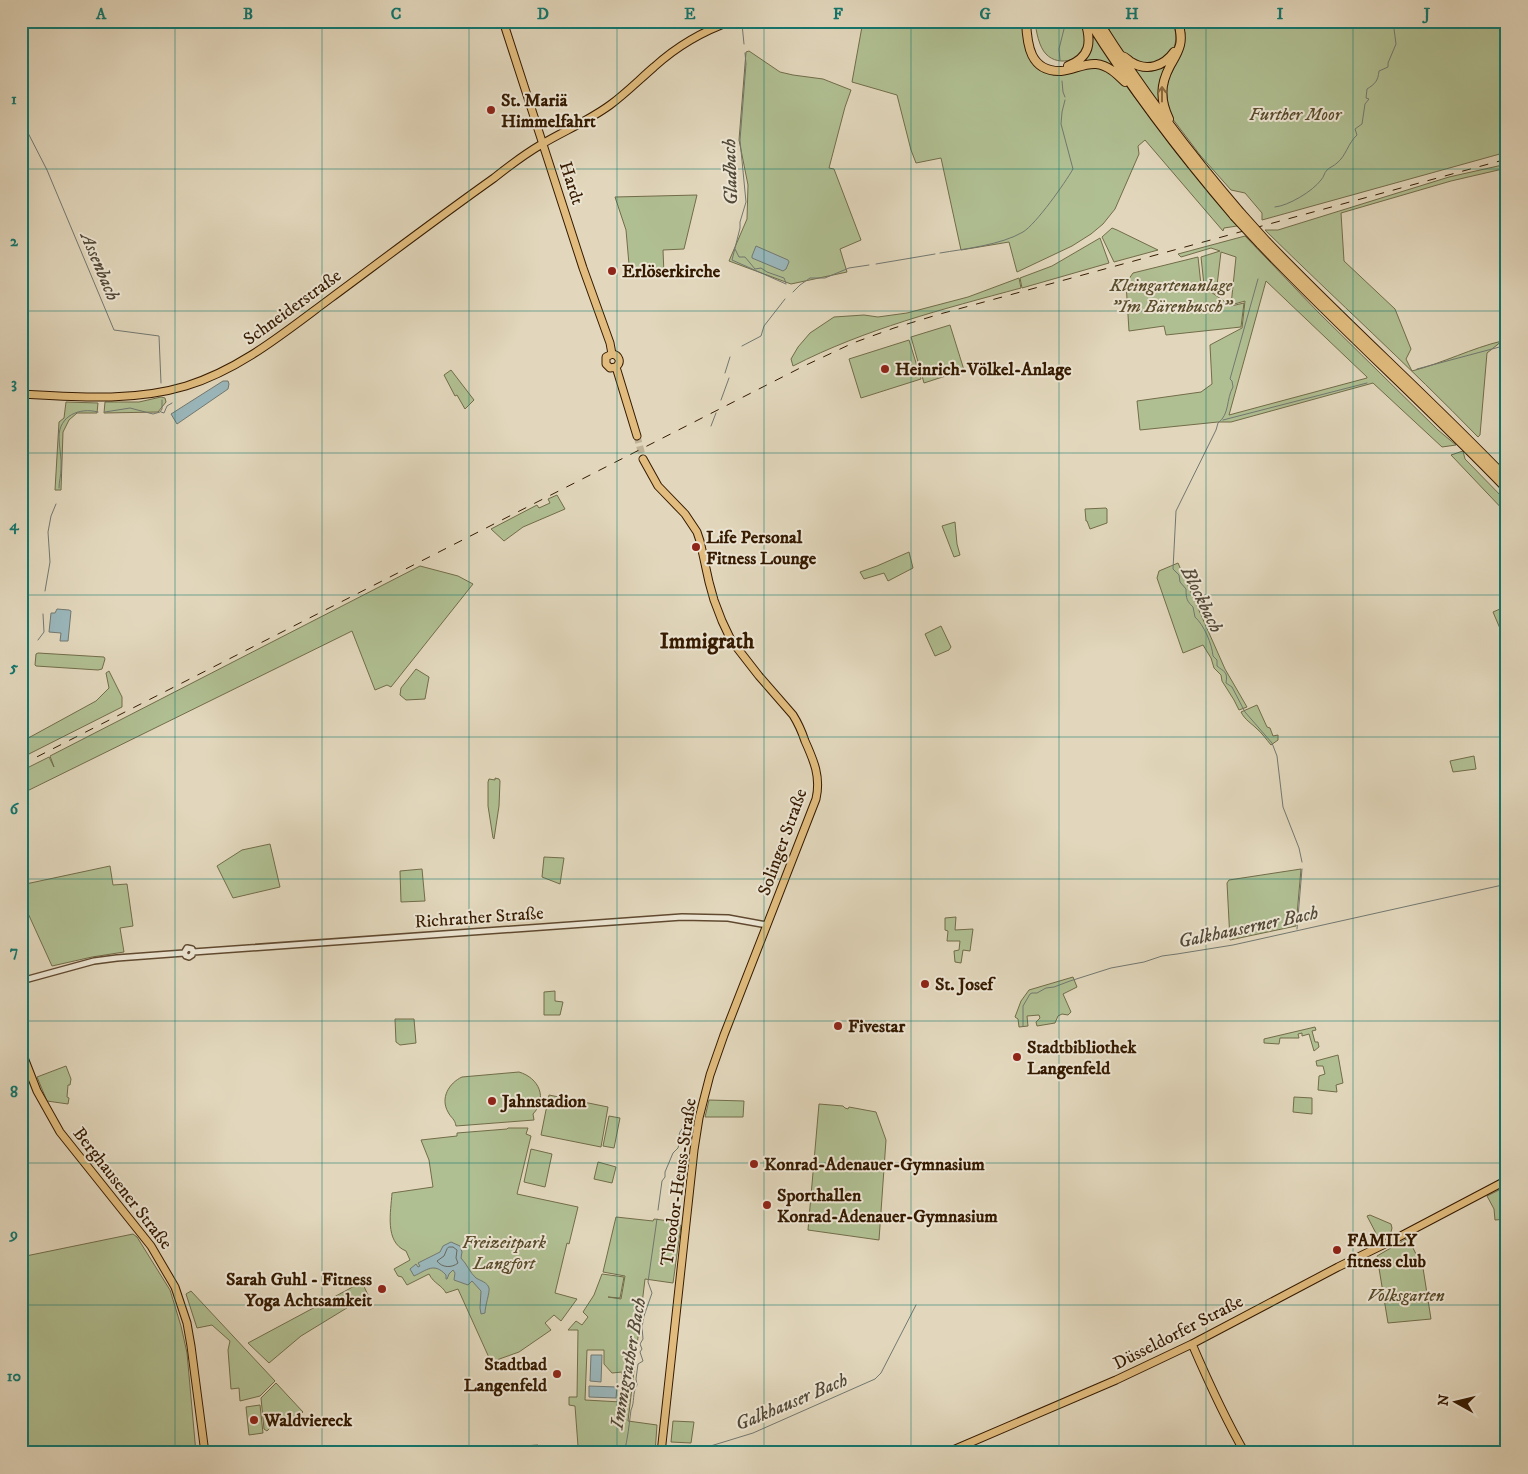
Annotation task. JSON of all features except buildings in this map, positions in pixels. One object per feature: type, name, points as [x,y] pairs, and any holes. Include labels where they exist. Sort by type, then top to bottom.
[{"type":"highway","points":[[1026,21],[1028,49],[1042,66],[1062,71],[1097,64],[1105,66],[1118,75],[1186,158],[1264,243],[1477,453],[1507,479]]},
{"type":"highway","points":[[1031,21],[1030,38],[1034,52],[1045,64],[1060,67],[1079,60],[1088,49],[1090,40],[1085,21]]},
{"type":"highway","points":[[1089,21],[1151,114]]},
{"type":"highway","points":[[1098,21],[1119,55],[1238,215]]},
{"type":"highway","points":[[1119,55],[1124,56],[1132,63],[1145,67],[1158,66],[1173,53],[1176,45],[1178,34],[1174,21]]},
{"type":"highway","points":[[1178,21],[1181,43],[1164,79],[1161,93],[1165,112],[1179,138]]},
{"type":"highway","points":[[1477,453],[1507,489]]},
{"type":"main road","name":"Hardt","points":[[503,21],[583,268],[610,343],[612,354]]},
{"type":"main road","name":"Schneiderstraße","points":[[21,394],[82,397],[135,396],[173,389],[216,374],[266,346],[492,179],[543,144],[610,105],[676,50],[701,34],[732,21]]},
{"type":"main road","points":[[612,354],[617,356],[619,364],[616,367],[610,368],[606,364],[606,358],[612,354]]},
{"type":"main road","points":[[616,367],[637,436]]},
{"type":"main road","name":"Solinger Straße","points":[[643,459],[658,486],[688,519],[697,532],[710,586],[722,621],[732,640],[759,676],[793,715],[816,767],[818,782],[816,800],[767,925]]},
{"type":"main road","name":"Theodor-Heuss-Straße","points":[[662,1449],[699,1118],[718,1051],[767,925]]},
{"type":"main road","name":"Berghausener Straße","points":[[21,1050],[37,1091],[65,1138],[151,1246],[175,1287],[187,1323],[205,1453]]},
{"type":"main road","name":"Düsseldorfer Straße","points":[[946,1453],[1116,1380],[1192,1344],[1507,1180]]},
{"type":"main road","points":[[1192,1344],[1217,1402],[1245,1453]]},
{"type":"street","name":"Richrather Straße","points":[[21,981],[94,962],[184,952],[187,948],[190,948],[193,952],[682,917],[728,918],[767,925]]},
{"type":"green space","points":[[863,21],[1024,21],[1026,40],[1045,69],[1098,66],[1121,79],[1177,154],[1237,226],[1224,228],[1223,231],[1145,140],[1138,146],[1139,154],[1115,209],[1103,224],[1072,246],[1017,272],[1009,242],[961,250],[941,158],[916,163],[897,95],[852,82]]},
{"type":"green space","points":[[1035,21],[1080,21],[1086,40],[1082,53],[1071,60],[1058,61],[1051,58],[1041,47]]},
{"type":"green space","points":[[1105,21],[1172,21],[1176,35],[1173,50],[1160,63],[1146,65],[1138,63],[1121,50]]},
{"type":"green space","name":"Further Moor","points":[[1181,21],[1507,21],[1507,152],[1262,220],[1262,213],[1245,193],[1231,190],[1200,155],[1172,118],[1168,106],[1166,84],[1182,52],[1185,33]]},
{"type":"green space","points":[[1093,37],[1095,37],[1115,68],[1076,65],[1087,53]]},
{"type":"green space","points":[[749,51],[780,72],[823,79],[851,90],[829,168],[834,169],[861,240],[840,249],[847,272],[791,284],[729,261],[747,219],[748,185],[739,140],[746,52]]},
{"type":"green space","points":[[1172,60],[1161,108],[1131,65],[1145,69]]},
{"type":"green space","points":[[1507,164],[1507,168],[1451,181],[1341,213],[1344,261],[1395,309],[1411,349],[1406,359],[1412,371],[1502,341],[1487,353],[1480,435],[1478,437],[1265,230],[1278,230],[1449,177]]},
{"type":"green space","points":[[697,195],[684,249],[663,250],[664,274],[630,276],[626,230],[615,197]]},
{"type":"green space","points":[[1112,228],[1158,250],[1114,262],[1102,237]]},
{"type":"green space","points":[[1245,236],[1318,312],[1438,430],[1456,445],[1442,447],[1373,383],[1231,422],[1140,430],[1137,401],[1201,392],[1212,384],[1210,345],[1242,328],[1245,301],[1231,305],[1236,257],[1221,252],[1216,294],[1204,285],[1201,257],[1220,251],[1211,248],[1181,257],[1178,254]],"holes":[[[1266,281],[1367,378],[1229,415]]]},
{"type":"green space","points":[[1100,238],[1109,263],[1022,288],[1020,278],[1052,266]]},
{"type":"green space","name":"Kleingartenanlage \"Im Bärenbusch\"","points":[[1198,257],[1201,285],[1231,306],[1244,303],[1241,327],[1166,335],[1164,326],[1129,331],[1126,283],[1133,273]]},
{"type":"green space","points":[[1019,278],[1021,288],[905,321],[848,341],[793,366],[791,359],[798,347],[810,333],[834,317],[864,315],[878,317],[907,313],[968,297]]},
{"type":"green space","points":[[950,325],[964,370],[924,383],[911,337]]},
{"type":"green space","name":"Heinrich-Völkel-Anlage","points":[[909,340],[921,379],[861,398],[849,359]]},
{"type":"green space","points":[[451,370],[474,400],[465,409],[457,395],[455,396],[444,375]]},
{"type":"green space","points":[[161,397],[165,398],[166,402],[158,412],[104,413],[105,402],[139,402]]},
{"type":"green space","points":[[66,402],[98,403],[97,413],[77,413],[69,420],[63,432],[61,490],[55,490],[59,422],[64,418]]},
{"type":"green space","points":[[1463,451],[1465,459],[1507,502],[1507,514],[1451,455]]},
{"type":"green space","points":[[557,495],[565,509],[523,527],[504,541],[491,529],[537,505],[539,508],[550,503],[548,499]]},
{"type":"green space","points":[[1106,508],[1107,523],[1090,529],[1086,521],[1085,509]]},
{"type":"green space","points":[[955,522],[960,555],[954,557],[942,526]]},
{"type":"green space","points":[[909,552],[913,568],[888,581],[884,573],[864,579],[860,572],[877,566]]},
{"type":"green space","points":[[1178,563],[1225,669],[1247,707],[1239,710],[1222,681],[1221,675],[1214,668],[1211,658],[1203,645],[1183,653],[1157,578],[1159,571]]},
{"type":"green space","points":[[420,566],[458,576],[473,584],[391,687],[387,685],[375,690],[352,631],[21,794],[21,771],[49,757],[54,767],[50,756]]},
{"type":"green space","points":[[1507,606],[1507,645],[1493,612]]},
{"type":"green space","points":[[941,626],[951,647],[949,650],[935,656],[925,634]]},
{"type":"green space","points":[[36,654],[104,657],[105,659],[102,669],[98,670],[36,666]]},
{"type":"green space","points":[[416,669],[429,677],[425,699],[406,700],[400,695],[401,688]]},
{"type":"green space","points":[[109,671],[122,697],[122,707],[21,758],[21,742],[96,701],[109,688],[106,673]]},
{"type":"green space","points":[[1257,705],[1273,736],[1278,735],[1278,740],[1271,745],[1241,712]]},
{"type":"green space","points":[[1474,756],[1476,769],[1453,772],[1450,761]]},
{"type":"green space","points":[[495,778],[500,781],[499,806],[494,839],[488,806],[488,782],[489,779],[495,780]]},
{"type":"green space","points":[[270,844],[280,887],[233,898],[217,866],[242,850]]},
{"type":"green space","points":[[544,857],[564,858],[560,884],[542,877]]},
{"type":"green space","points":[[110,866],[113,885],[127,884],[133,926],[120,928],[124,952],[52,966],[21,898],[21,885]]},
{"type":"green space","points":[[422,869],[425,901],[401,902],[400,871]]},
{"type":"green space","points":[[1301,869],[1296,926],[1230,940],[1227,883],[1229,880]]},
{"type":"green space","points":[[956,917],[955,930],[973,929],[970,951],[963,950],[961,963],[955,962],[954,951],[959,950],[960,941],[947,941],[948,931],[945,930],[945,918]]},
{"type":"green space","points":[[1073,977],[1077,987],[1063,994],[1071,1012],[1068,1015],[1062,1014],[1058,1016],[1055,1023],[1037,1026],[1036,1022],[1040,1018],[1039,1015],[1027,1016],[1028,1026],[1019,1027],[1018,1019],[1015,1017],[1021,1001],[1029,990]]},
{"type":"green space","points":[[555,991],[555,1001],[563,1002],[560,1015],[544,1015],[544,992]]},
{"type":"green space","points":[[395,1019],[414,1019],[416,1043],[400,1045],[396,1042]]},
{"type":"green space","points":[[1315,1027],[1316,1030],[1312,1031],[1315,1042],[1318,1042],[1319,1047],[1314,1051],[1309,1034],[1302,1036],[1302,1033],[1298,1034],[1299,1038],[1280,1038],[1279,1044],[1264,1043],[1264,1039]]},
{"type":"green space","points":[[1338,1055],[1343,1083],[1336,1085],[1337,1092],[1318,1090],[1319,1076],[1325,1074],[1323,1066],[1317,1066],[1316,1061]]},
{"type":"green space","points":[[66,1066],[71,1079],[70,1085],[68,1085],[68,1104],[47,1101],[37,1077]]},
{"type":"green space","name":"Jahnstadion","points":[[519,1072],[532,1079],[539,1089],[540,1102],[533,1114],[534,1120],[456,1126],[448,1112],[445,1101],[445,1096],[453,1083],[462,1077]]},
{"type":"green space","points":[[549,1095],[608,1107],[601,1147],[541,1135]]},
{"type":"green space","points":[[1294,1097],[1312,1098],[1312,1114],[1293,1112]]},
{"type":"green space","points":[[709,1100],[744,1101],[743,1117],[705,1117]]},
{"type":"green space","points":[[819,1104],[876,1112],[886,1140],[879,1240],[808,1230]]},
{"type":"green space","points":[[609,1116],[620,1118],[614,1148],[603,1146]]},
{"type":"green space","name":"Freizeitpark Langfort","points":[[528,1128],[526,1134],[531,1136],[517,1194],[578,1207],[555,1293],[577,1299],[561,1321],[554,1315],[545,1323],[551,1330],[519,1352],[491,1362],[458,1289],[446,1293],[429,1274],[407,1285],[402,1277],[398,1276],[394,1269],[410,1260],[406,1251],[394,1241],[390,1225],[392,1193],[433,1187],[429,1160],[421,1140],[457,1136],[457,1133]]},
{"type":"green space","points":[[531,1149],[552,1154],[545,1187],[524,1182]]},
{"type":"green space","points":[[598,1162],[616,1167],[612,1183],[594,1179]]},
{"type":"green space","points":[[1507,1186],[1507,1219],[1495,1220],[1494,1209],[1487,1196]]},
{"type":"green space","points":[[1370,1215],[1391,1224],[1391,1232],[1379,1239],[1367,1216]]},
{"type":"green space","points":[[616,1217],[678,1222],[681,1226],[673,1283],[645,1279],[628,1421],[657,1425],[655,1453],[576,1453],[578,1446],[575,1406],[569,1405],[569,1397],[577,1397],[578,1330],[568,1330],[576,1321],[582,1325],[588,1317],[583,1312],[594,1295],[602,1274],[624,1277],[620,1298],[608,1297],[621,1299],[625,1276],[603,1272]],"holes":[[[587,1350],[604,1350],[604,1364],[612,1373],[622,1372],[621,1402],[585,1400]]]},
{"type":"green space","points":[[133,1234],[137,1237],[170,1290],[181,1326],[187,1353],[196,1453],[21,1453],[21,1257]]},
{"type":"green space","name":"Volksgarten","points":[[1408,1238],[1423,1268],[1431,1319],[1388,1323],[1377,1256]]},
{"type":"green space","points":[[362,1282],[368,1295],[301,1336],[269,1363],[248,1343]]},
{"type":"green space","points":[[191,1291],[275,1381],[260,1396],[240,1401],[239,1388],[231,1389],[228,1350],[230,1341],[212,1325],[197,1328],[186,1294]]},
{"type":"green space","points":[[276,1383],[303,1412],[284,1428],[277,1421],[267,1431],[264,1429],[261,1398]]},
{"type":"green space","name":"Waldviereck","points":[[260,1405],[263,1433],[249,1435],[246,1407]]},
{"type":"green space","points":[[673,1421],[694,1422],[691,1443],[671,1442]]},
{"type":"green space","points":[[538,1445],[542,1453],[415,1453]]},
{"type":"water","points":[[756,246],[788,260],[786,269],[783,271],[752,258]]},
{"type":"water","points":[[223,381],[228,381],[228,389],[177,424],[171,414]]},
{"type":"water","points":[[57,609],[71,611],[68,641],[60,641],[61,633],[49,632],[51,613],[55,613]]},
{"type":"water","points":[[451,1242],[460,1246],[461,1258],[474,1276],[489,1288],[485,1313],[481,1314],[481,1291],[472,1281],[468,1285],[454,1280],[455,1273],[453,1270],[446,1279],[446,1275],[438,1269],[430,1268],[414,1276],[410,1269],[416,1264],[418,1267],[420,1266],[418,1263],[440,1252],[443,1246]]},
{"type":"water","points":[[591,1355],[602,1355],[601,1382],[590,1381]]},
{"type":"water","points":[[589,1386],[617,1387],[616,1398],[589,1397]]},
{"type":"waterway","name":"Immigrather Bach","points":[[1060,60],[1059,49],[1066,21]]},
{"type":"waterway","name":"Blockbach","points":[[1275,207],[1293,201],[1312,189],[1322,179],[1327,170],[1340,160],[1357,135],[1355,129],[1362,124],[1365,104],[1369,99],[1366,98],[1367,89],[1376,82],[1379,71],[1388,67],[1396,44],[1393,21]]},
{"type":"waterway","name":"Gladbach","points":[[742,24],[744,44]]},
{"type":"waterway","name":"Assenbach","points":[[21,49],[23,55],[22,119]]},
{"type":"waterway","name":"Gladbach","points":[[745,53],[746,64],[740,140],[746,202],[732,260],[786,284]]},
{"type":"waterway","name":"Immigrather Bach","points":[[1062,81],[1065,97]]},
{"type":"waterway","name":"Immigrather Bach","points":[[940,253],[982,246],[1004,240],[1029,228],[1057,193],[1073,169],[1061,124],[1065,100]]},
{"type":"waterway","name":"Assenbach","points":[[25,127],[47,170],[114,330],[159,336],[161,383]]},
{"type":"waterway","name":"Gladbach","points":[[735,249],[739,257],[745,257],[755,269],[761,268],[784,278],[786,283]]},
{"type":"waterway","name":"Immigrather Bach","points":[[876,264],[935,254]]},
{"type":"waterway","name":"Immigrather Bach","points":[[793,292],[810,278],[825,278],[849,268],[869,265]]},
{"type":"waterway","name":"Blockbach","points":[[1258,279],[1230,379],[1233,387],[1226,411],[1218,423],[1176,511],[1173,569],[1179,575],[1180,582],[1186,589],[1187,600],[1193,607],[1195,617],[1207,635],[1213,656],[1217,660],[1217,666],[1226,674],[1226,683],[1232,687],[1245,712],[1272,743],[1277,756],[1283,807],[1299,848],[1302,862]]},
{"type":"waterway","name":"Immigrather Bach","points":[[742,346],[761,336],[764,326],[785,299]]},
{"type":"waterway","points":[[1417,369],[1507,345]]},
{"type":"waterway","name":"Immigrather Bach","points":[[725,373],[730,357]]},
{"type":"waterway","name":"Immigrather Bach","points":[[721,400],[729,378]]},
{"type":"waterway","points":[[1223,420],[1367,383]]},
{"type":"waterway","name":"Assenbach","points":[[105,412],[130,408],[153,414],[160,412],[162,409],[162,400]]},
{"type":"waterway","points":[[161,412],[164,413],[167,406],[172,403]]},
{"type":"waterway","name":"Assenbach","points":[[59,488],[61,465],[59,437],[62,424],[77,412],[98,412]]},
{"type":"waterway","name":"Immigrather Bach","points":[[711,426],[716,413]]},
{"type":"waterway","name":"Assenbach","points":[[45,591],[50,562],[48,532],[51,516],[56,504]]},
{"type":"waterway","name":"Assenbach","points":[[38,640],[44,632],[43,614]]},
{"type":"waterway","name":"Blockbach","points":[[1297,929],[1302,869]]},
{"type":"waterway","name":"Galkhauserner Bach","points":[[1023,1026],[1023,1006],[1030,994],[1111,968],[1144,962],[1162,956],[1233,945],[1507,884]]},
{"type":"waterway","name":"Immigrather Bach","points":[[658,1210],[662,1181],[673,1153],[678,1148],[680,1132],[686,1123],[686,1118],[694,1099]]},
{"type":"waterway","name":"Immigrather Bach","points":[[624,1453],[637,1385],[638,1364],[643,1361],[640,1344],[643,1339],[642,1327],[644,1316],[652,1293],[648,1282],[657,1219]]},
{"type":"waterway","name":"Galkhauser Bach","points":[[664,1450],[704,1448],[753,1433],[875,1379],[881,1373],[916,1305]]},
{"type":"waterway","name":"Galkhauser Bach","points":[[469,1453],[533,1450],[557,1450],[575,1453]]},
{"type":"waterway","name":"Galkhauser Bach","points":[[632,1453],[658,1451]]},
{"type":"tunnel","points":[[637,436],[643,459]]},
{"type":"railway","points":[[21,765],[804,366],[853,343],[940,314],[1507,159]]},
{"type":"place","name":"St. Mariä Himmelfahrt","points":[[491,110]]},
{"type":"place","name":"Erlöserkirche","points":[[612,271]]},
{"type":"place","name":"Heinrich-Völkel-Anlage","points":[[885,369]]},
{"type":"place","name":"Life Personal Fitness Lounge","points":[[696,547]]},
{"type":"place","name":"St. Josef","points":[[925,984]]},
{"type":"place","name":"Fivestar","points":[[838,1026]]},
{"type":"place","name":"Stadtbibliothek Langenfeld","points":[[1017,1057]]},
{"type":"place","name":"Jahnstadion","points":[[492,1101]]},
{"type":"place","name":"Konrad-Adenauer-Gymnasium","points":[[754,1164]]},
{"type":"place","name":"Sporthallen Konrad-Adenauer-Gymnasium","points":[[767,1205]]},
{"type":"place","name":"FAMILY fitness club","points":[[1337,1250]]},
{"type":"place","name":"Sarah Guhl - Fitness Yoga Achtsamkeit","points":[[382,1289]]},
{"type":"place","name":"Stadtbad Langenfeld","points":[[557,1374]]},
{"type":"place","name":"Waldviereck","points":[[254,1420]]},
{"type":"district","name":"Immigrath","points":[[707,640]]}]
